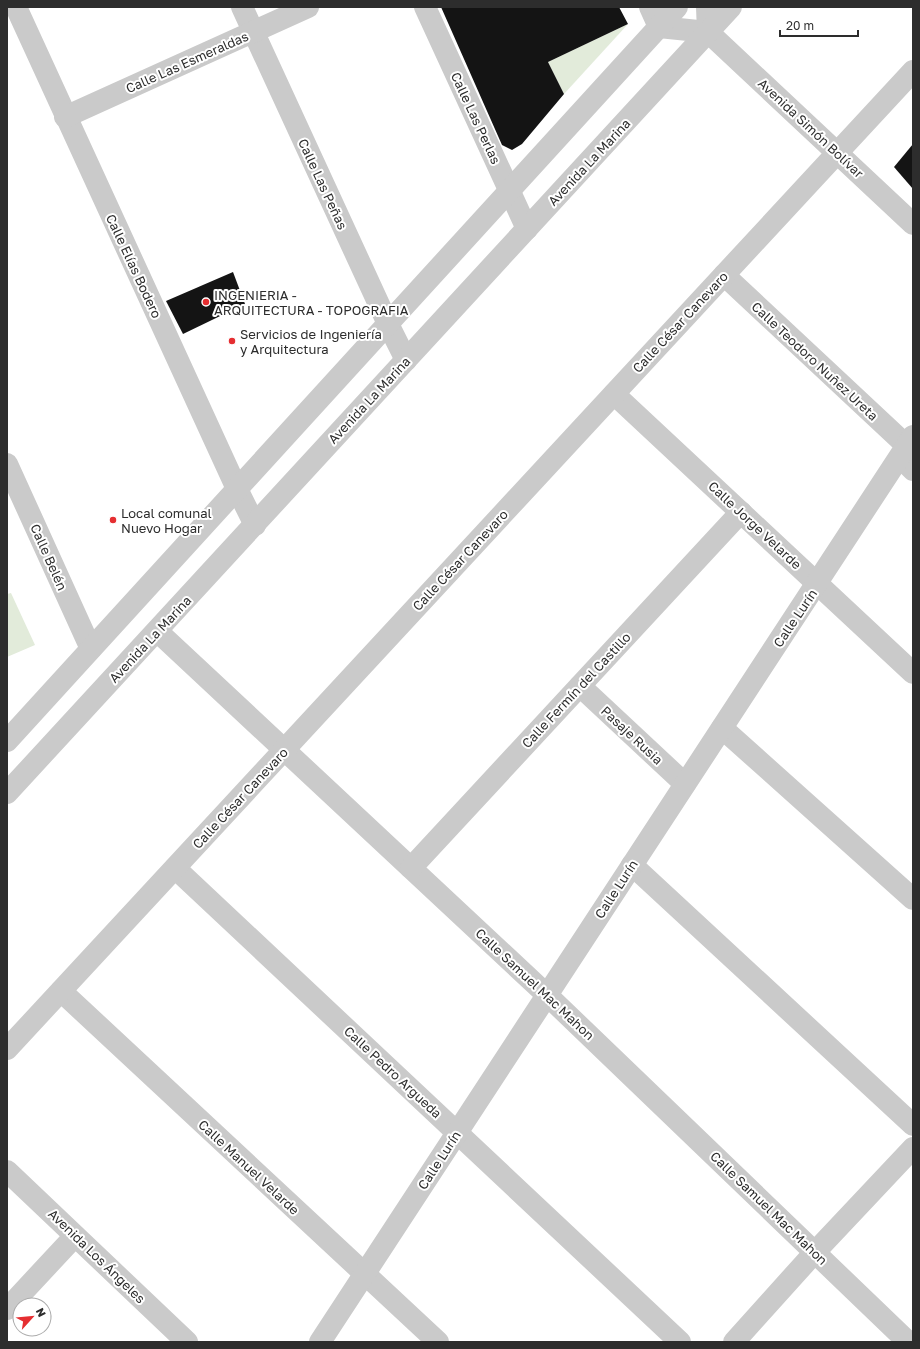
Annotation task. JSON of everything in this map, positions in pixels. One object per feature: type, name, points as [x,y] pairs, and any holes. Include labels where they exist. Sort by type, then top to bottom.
[{"type":"street","name":"Calle Elías Bodero","points":[[16,7],[65,117],[255,525]]},
{"type":"street","name":"Calle Las Peñas","points":[[242,7],[406,360]]},
{"type":"street","name":"Calle Las Esmeraldas","points":[[65,117],[308,7]]},
{"type":"street","name":"Calle Las Perlas","points":[[425,7],[527,229]]},
{"type":"street","points":[[650,7],[659,27]]},
{"type":"street","points":[[7,741],[677,7]]},
{"type":"street","points":[[659,27],[708,32],[706,7]]},
{"type":"street","name":"Avenida La Marina","points":[[7,793],[731,7]]},
{"type":"street","name":"Avenida Simón Bolívar","points":[[708,32],[913,224]]},
{"type":"street","name":"Calle César Canevaro","points":[[7,1049],[913,71]]},
{"type":"street","name":"Calle Teodoro Nuñez Ureta","points":[[724,275],[908,452]]},
{"type":"street","name":"Calle Jorge Velarde","points":[[614,394],[913,673]]},
{"type":"street","name":"Calle Lurín","points":[[320,1342],[685,784],[908,452]]},
{"type":"street","name":"Calle Belén","points":[[7,464],[91,649]]},
{"type":"street","name":"Calle Fermín del Castillo","points":[[411,868],[741,512]]},
{"type":"street","name":"Calle Samuel Mac Mahon","points":[[157,631],[547,995],[908,1342]]},
{"type":"street","name":"Pasaje Rusia","points":[[580,686],[685,784]]},
{"type":"street","points":[[722,728],[913,899]]},
{"type":"street","points":[[632,865],[913,1125]]},
{"type":"street","name":"Calle Pedro Argueda","points":[[175,868],[680,1342]]},
{"type":"street","name":"Calle Manuel Velarde","points":[[61,991],[438,1342]]},
{"type":"street","points":[[734,1342],[814,1252],[913,1148]]},
{"type":"street","name":"Avenida Los Ángeles","points":[[7,1171],[187,1342]]},
{"type":"street","points":[[7,1309],[76,1236]]},
{"type":"green space","points":[[628,24],[564,94],[548,62]]},
{"type":"green space","points":[[11,593],[35,645],[7,657],[7,594]]},
{"type":"building","points":[[441,7],[619,7],[628,24],[548,62],[564,94],[522,144],[512,150],[502,145]]},
{"type":"building","points":[[913,144],[913,189],[894,167]]},
{"type":"building","name":"INGENIERIA - ARQUITECTURA - TOPOGRAFIA","points":[[233,272],[245,304],[183,334],[166,301]]},
{"type":"place","name":"INGENIERIA - ARQUITECTURA - TOPOGRAFIA","points":[[206,302]]},
{"type":"place","name":"Servicios de Ingeniería y Arquitectura","points":[[232,341]]},
{"type":"place","name":"Local comunal Nuevo Hogar","points":[[113,520]]}]
